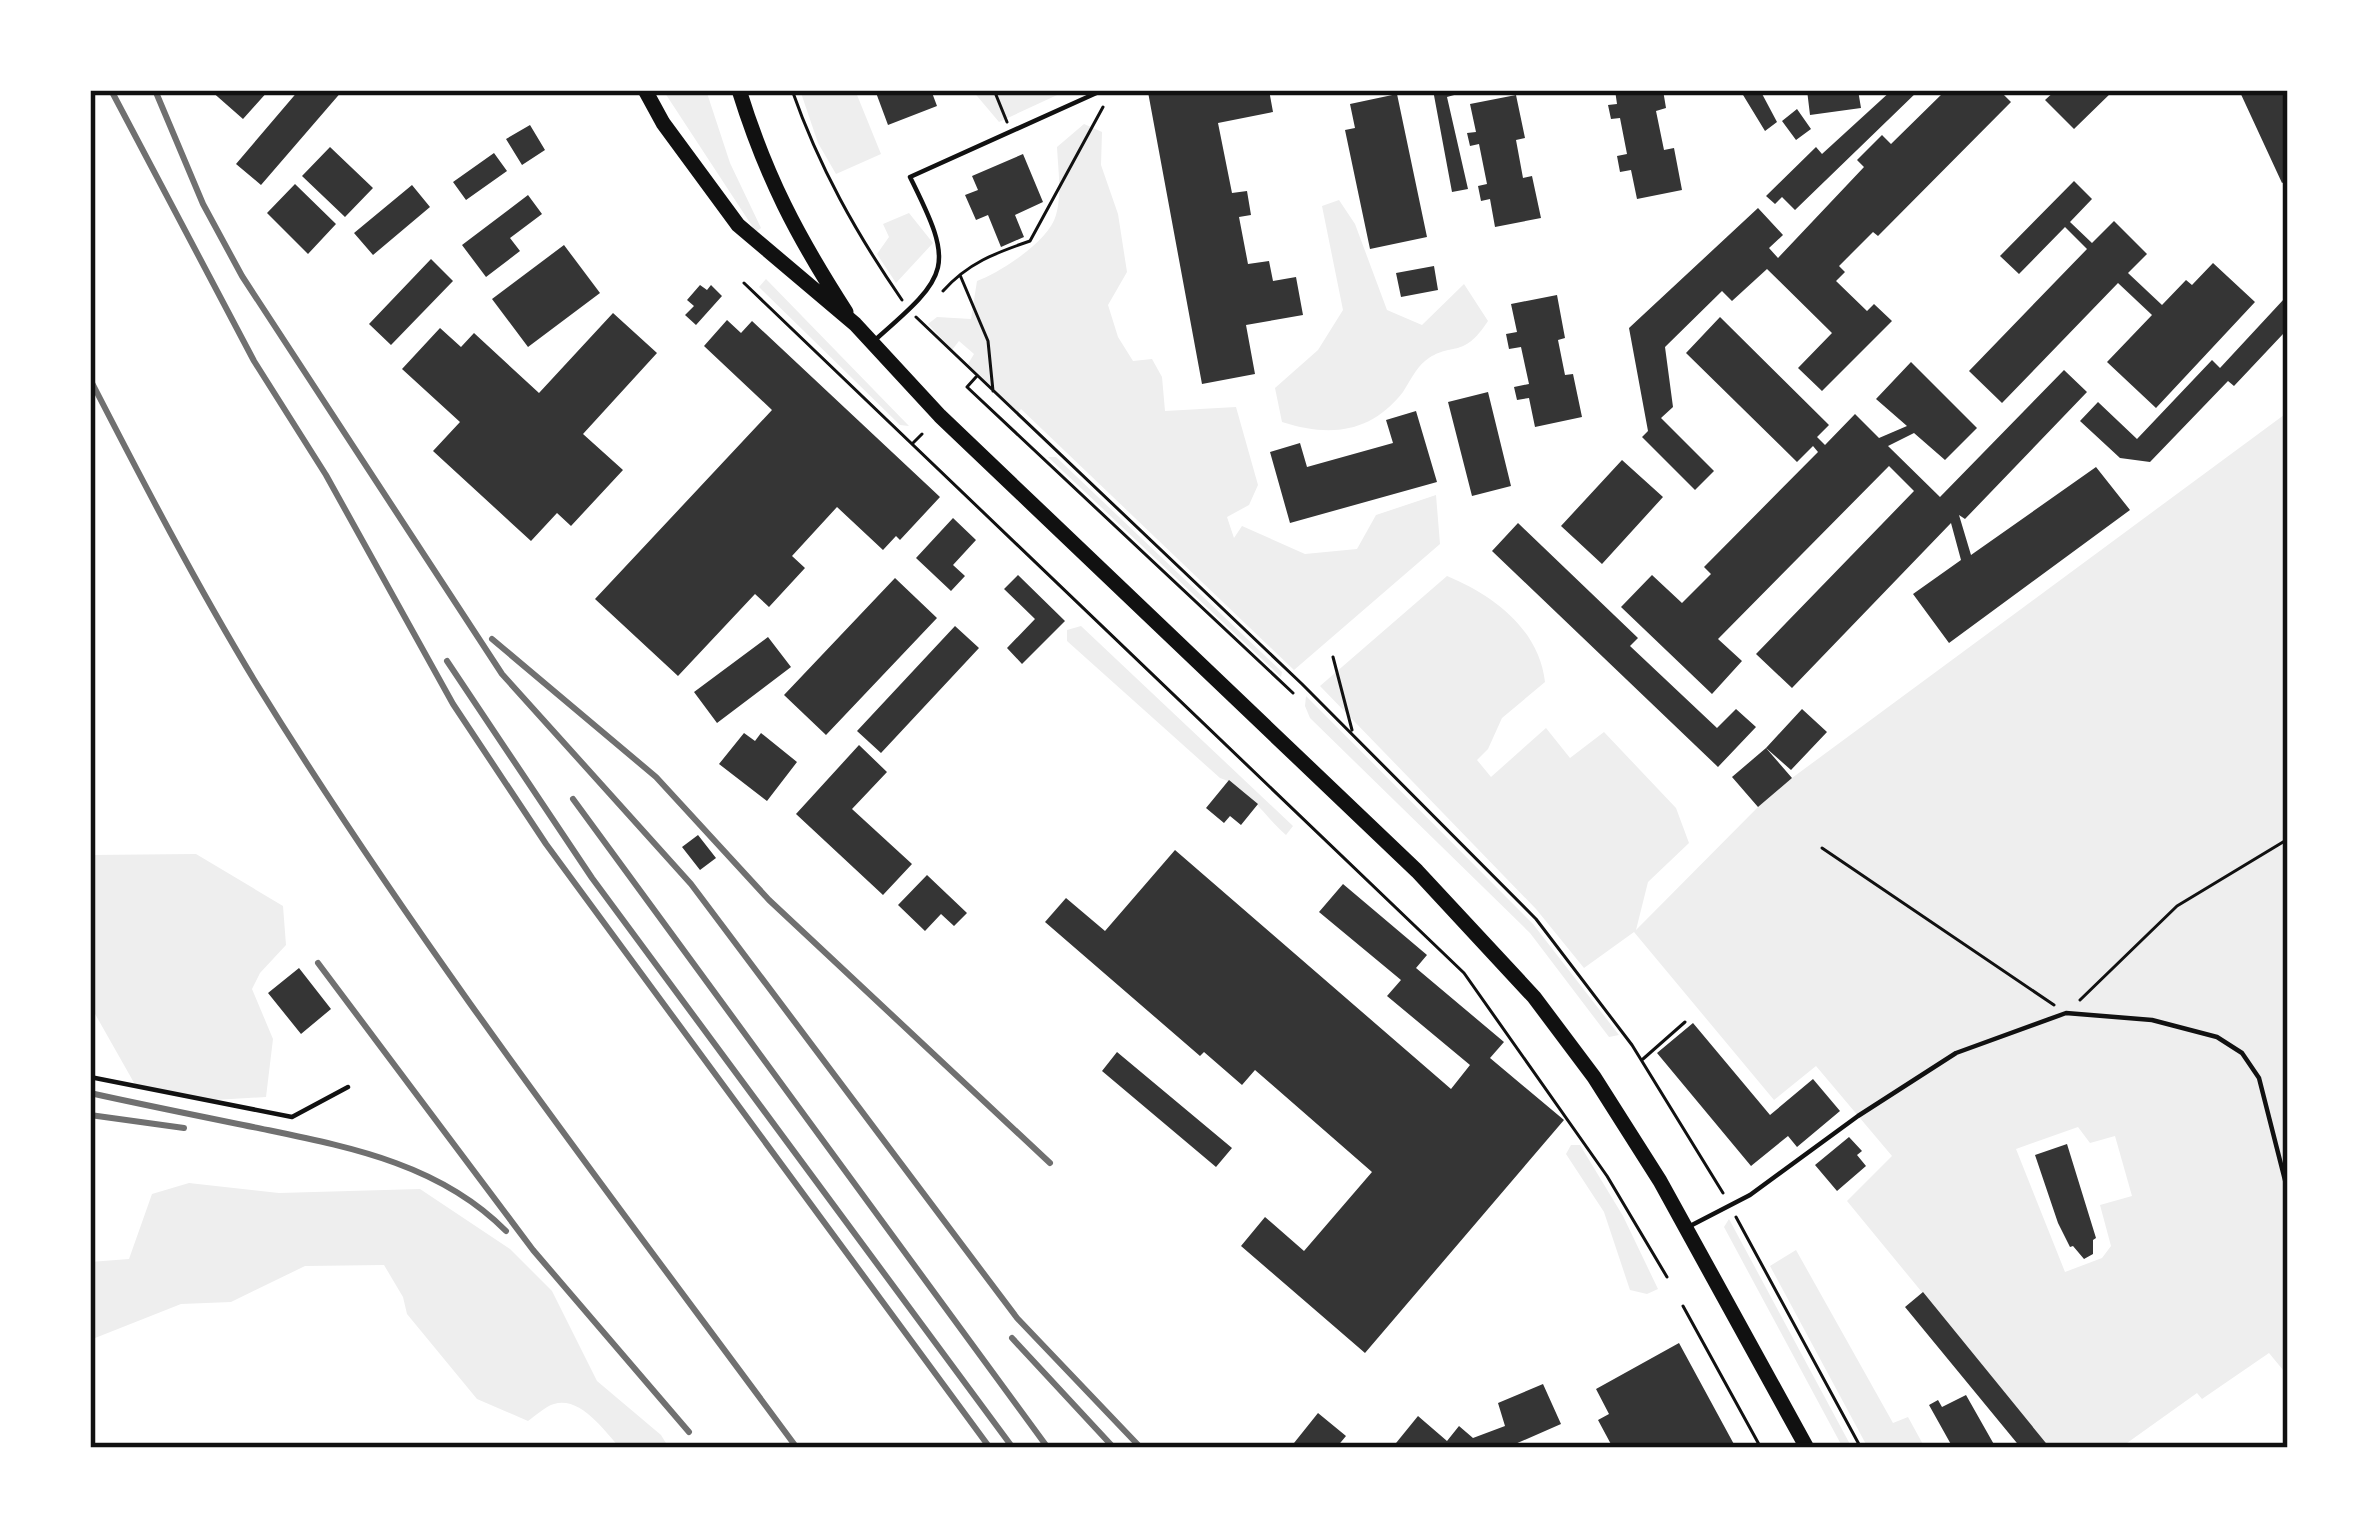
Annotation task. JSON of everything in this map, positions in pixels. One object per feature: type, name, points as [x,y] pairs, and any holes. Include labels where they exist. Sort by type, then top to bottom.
[{"type":"main road","points":[[645,90],[663,123],[738,225],[854,324],[940,416],[1417,871],[1534,997],[1594,1077],[1687,1228],[1807,1448]]},
{"type":"main road","points":[[740,90],[777,196],[798,238],[854,324]]},
{"type":"lane","points":[[872,342],[932,287],[940,253],[939,234],[910,177],[1103,90]]},
{"type":"lane","points":[[1687,1228],[1731,1207],[1858,1115],[1956,1053],[2066,1013],[2152,1020],[2217,1037],[2242,1053],[2259,1078],[2288,1192]]},
{"type":"lane","points":[[90,1077],[292,1117],[349,1087]]},
{"type":"path","points":[[792,90],[842,208],[909,310],[1354,736],[1536,919],[1642,1060],[1731,1207],[1861,1448]]},
{"type":"path","points":[[994,90],[1010,130]]},
{"type":"path","points":[[993,392],[988,341],[959,273],[979,260],[1030,241],[1102,108]]},
{"type":"path","points":[[744,283],[1464,974],[1607,1176],[1667,1277]]},
{"type":"path","points":[[976,376],[967,387],[1293,693]]},
{"type":"path","points":[[1024,441],[1035,431]]},
{"type":"path","points":[[912,445],[922,434]]},
{"type":"path","points":[[1333,657],[1354,736]]},
{"type":"path","points":[[1822,848],[2066,1013],[2177,907],[2288,839]]},
{"type":"path","points":[[1642,1060],[1685,1022]]},
{"type":"path","points":[[1683,1306],[1761,1448]]},
{"type":"shaded area","points":[[663,90],[706,90],[730,163],[761,228],[756,232]]},
{"type":"shaded area","points":[[800,90],[855,90],[881,154],[836,174],[818,143]]},
{"type":"shaded area","points":[[972,90],[1068,90],[999,122]]},
{"type":"shaded area","points":[[1084,124],[1102,132],[1101,165],[1118,214],[1127,272],[1108,305],[1118,337],[1133,361],[1152,359],[1162,377],[1165,411],[1236,407],[1258,485],[1249,505],[1227,517],[1234,538],[1242,526],[1305,554],[1357,549],[1376,515],[1436,495],[1440,544],[1294,670],[968,364],[974,354],[959,341],[952,350],[928,324],[937,317],[971,319],[977,281],[1011,263],[1052,225],[1058,207],[1057,147]]},
{"type":"shaded area","points":[[1339,200],[1355,224],[1387,310],[1422,325],[1464,284],[1488,321],[1464,346],[1425,361],[1377,417],[1348,428],[1316,430],[1282,422],[1275,388],[1318,350],[1343,310],[1322,206]]},
{"type":"shaded area","points":[[909,213],[933,243],[896,283],[877,254],[889,237],[883,224]]},
{"type":"shaded area","points":[[766,279],[909,426],[900,425],[759,287]]},
{"type":"shaded area","points":[[2288,412],[2288,1376],[2269,1353],[2202,1399],[2197,1393],[2120,1448],[2050,1448],[1847,1201],[1892,1156],[1816,1066],[1774,1100],[1634,932],[1584,968],[1536,909],[1320,686],[1447,576],[1497,604],[1534,646],[1545,682],[1502,718],[1488,749],[1477,760],[1491,777],[1546,728],[1570,758],[1604,732],[1676,808],[1689,843],[1648,882],[1636,930],[1792,778]],"holes":[[[2078,1127],[2090,1143],[2115,1136],[2132,1196],[2100,1205],[2111,1246],[2102,1258],[2065,1272],[2016,1149]]]},
{"type":"shaded area","points":[[1048,457],[1056,457],[1282,672],[1281,677]]},
{"type":"shaded area","points":[[1081,626],[1293,826],[1286,835],[1248,795],[1220,778],[1067,641],[1067,630]]},
{"type":"shaded area","points":[[1306,696],[1533,924],[1619,1035],[1609,1037],[1530,933],[1310,718]]},
{"type":"shaded area","points":[[196,854],[283,906],[286,945],[252,989],[273,1039],[266,1097],[214,1100],[137,1088],[90,1005],[90,855]]},
{"type":"shaded area","points":[[1571,1145],[1580,1145],[1623,1216],[1658,1289],[1647,1294],[1630,1290],[1604,1212],[1566,1154]]},
{"type":"shaded area","points":[[189,1183],[279,1193],[420,1189],[510,1249],[552,1291],[597,1381],[661,1435],[669,1448],[620,1448],[574,1405],[554,1404],[528,1421],[477,1399],[407,1314],[403,1297],[384,1265],[305,1266],[231,1302],[181,1304],[90,1340],[90,1262],[129,1259],[152,1194]]},
{"type":"shaded area","points":[[1729,1219],[1852,1448],[1843,1448],[1724,1227]]},
{"type":"shaded area","points":[[1796,1250],[1893,1423],[1908,1417],[1925,1448],[1868,1448],[1770,1266]]},
{"type":"building","points":[[210,90],[269,90],[243,119]]},
{"type":"building","points":[[299,90],[343,90],[261,185],[236,164]]},
{"type":"building","points":[[875,90],[931,90],[937,106],[888,125]]},
{"type":"building","points":[[1269,90],[1273,112],[1218,123],[1232,193],[1247,191],[1251,215],[1239,217],[1248,264],[1269,261],[1273,281],[1296,277],[1303,315],[1246,325],[1255,374],[1202,384],[1148,92]]},
{"type":"building","points":[[1433,90],[1472,90],[1447,97],[1468,189],[1452,192]]},
{"type":"building","points":[[1615,90],[1663,90],[1666,108],[1656,111],[1664,150],[1674,148],[1682,190],[1637,199],[1631,170],[1620,172],[1617,156],[1627,154],[1620,118],[1611,119],[1608,105],[1617,104]]},
{"type":"building","points":[[1740,90],[1760,90],[1777,122],[1765,131]]},
{"type":"building","points":[[1807,90],[1858,90],[1861,108],[1810,115]]},
{"type":"building","points":[[1892,90],[1919,90],[1795,210],[1782,197],[1775,204],[1766,196],[1816,147],[1822,154]]},
{"type":"building","points":[[1946,90],[1999,90],[2011,102],[1878,236],[1873,232],[1839,266],[1845,272],[1836,281],[1867,311],[1874,304],[1892,321],[1822,391],[1798,368],[1832,333],[1767,269],[1732,301],[1722,291],[1665,347],[1673,407],[1661,418],[1714,471],[1695,490],[1642,437],[1648,431],[1629,328],[1758,208],[1783,235],[1769,248],[1778,258],[1864,167],[1857,160],[1882,135],[1891,144]]},
{"type":"building","points":[[2056,90],[2114,90],[2074,129],[2045,100]]},
{"type":"building","points":[[2239,90],[2288,90],[2288,180],[2282,183]]},
{"type":"building","points":[[1397,94],[1427,237],[1370,249],[1345,130],[1355,128],[1350,104]]},
{"type":"building","points":[[1516,95],[1525,138],[1516,140],[1523,178],[1532,176],[1541,218],[1495,227],[1490,199],[1481,201],[1478,186],[1487,184],[1479,144],[1470,146],[1467,133],[1476,132],[1470,104]]},
{"type":"building","points":[[1797,109],[1811,129],[1796,140],[1782,121]]},
{"type":"building","points":[[530,125],[545,150],[522,165],[506,139]]},
{"type":"building","points":[[330,147],[373,188],[345,217],[302,176]]},
{"type":"building","points":[[494,153],[507,171],[466,200],[453,182]]},
{"type":"building","points":[[1023,154],[1043,202],[1015,215],[1024,237],[1001,247],[988,215],[976,220],[965,195],[978,190],[972,176]]},
{"type":"building","points":[[2074,181],[2092,199],[2070,222],[2092,243],[2114,221],[2147,254],[2128,273],[2162,305],[2186,280],[2192,285],[2213,263],[2255,302],[2156,408],[2107,362],[2152,315],[2118,283],[2002,403],[1969,371],[2087,249],[2065,227],[2019,274],[2000,256]]},
{"type":"building","points":[[295,184],[336,224],[308,254],[267,213]]},
{"type":"building","points":[[412,185],[430,207],[373,255],[354,233]]},
{"type":"building","points":[[528,195],[542,214],[510,238],[520,251],[486,277],[462,245]]},
{"type":"building","points":[[564,245],[600,293],[528,347],[492,299]]},
{"type":"building","points":[[431,259],[453,281],[391,345],[369,324]]},
{"type":"building","points":[[1434,266],[1438,290],[1401,297],[1396,273]]},
{"type":"building","points":[[700,285],[707,290],[711,285],[722,296],[696,325],[685,315],[694,306],[687,300]]},
{"type":"building","points":[[1557,295],[1565,338],[1558,340],[1565,375],[1573,374],[1582,417],[1535,427],[1529,398],[1517,400],[1514,387],[1529,384],[1521,347],[1509,349],[1506,334],[1517,332],[1511,304]]},
{"type":"building","points":[[2284,299],[2288,302],[2288,339],[2283,334],[2234,386],[2228,381],[2150,462],[2120,458],[2080,421],[2098,402],[2137,439],[2212,360],[2220,368]]},
{"type":"building","points":[[613,313],[657,353],[583,434],[623,470],[571,526],[557,513],[531,541],[433,451],[460,422],[402,369],[440,328],[461,347],[474,333],[539,393]]},
{"type":"building","points":[[1720,317],[1829,425],[1817,437],[1825,445],[1855,414],[1879,438],[1907,426],[1876,399],[1911,362],[1977,428],[1945,460],[1914,433],[1888,446],[1940,497],[2064,370],[2087,392],[1965,519],[1959,515],[1971,555],[2096,467],[2130,510],[1949,643],[1913,594],[1961,560],[1951,523],[1792,688],[1756,654],[1914,491],[1889,466],[1718,639],[1742,661],[1712,694],[1621,607],[1652,575],[1682,603],[1711,574],[1704,567],[1818,452],[1813,446],[1797,462],[1686,353]]},
{"type":"building","points":[[727,320],[741,333],[752,321],[940,497],[900,540],[896,536],[883,550],[837,507],[792,556],[805,568],[769,607],[755,594],[678,676],[595,599],[772,410],[704,346]]},
{"type":"building","points":[[1488,392],[1511,486],[1472,496],[1448,402]]},
{"type":"building","points":[[1416,411],[1437,482],[1290,523],[1270,452],[1300,443],[1307,467],[1393,443],[1386,420]]},
{"type":"building","points":[[1622,460],[1663,497],[1602,564],[1561,526]]},
{"type":"building","points":[[953,518],[976,540],[953,565],[965,576],[951,591],[916,558]]},
{"type":"building","points":[[1518,523],[1638,638],[1630,646],[1717,728],[1736,709],[1756,727],[1718,767],[1492,551]]},
{"type":"building","points":[[1018,575],[1065,621],[1022,664],[1007,648],[1035,619],[1004,589]]},
{"type":"building","points":[[895,578],[937,618],[826,735],[784,695]]},
{"type":"building","points":[[955,626],[979,648],[881,753],[857,731]]},
{"type":"building","points":[[768,637],[791,667],[717,723],[694,692]]},
{"type":"building","points":[[1802,709],[1827,732],[1791,770],[1766,748]]},
{"type":"building","points":[[744,733],[755,741],[761,733],[797,762],[767,801],[719,764]]},
{"type":"building","points":[[859,745],[887,772],[852,809],[912,864],[883,895],[796,814]]},
{"type":"building","points":[[1766,748],[1792,778],[1758,807],[1732,777]]},
{"type":"building","points":[[1229,780],[1258,804],[1241,825],[1230,816],[1224,823],[1206,808]]},
{"type":"building","points":[[698,835],[716,858],[700,870],[682,847]]},
{"type":"building","points":[[1175,850],[1451,1089],[1470,1065],[1387,996],[1401,980],[1319,912],[1343,884],[1427,955],[1416,968],[1504,1042],[1490,1058],[1564,1120],[1365,1353],[1241,1246],[1265,1217],[1304,1251],[1372,1172],[1255,1070],[1242,1085],[1204,1052],[1200,1056],[1045,922],[1066,898],[1105,931]]},
{"type":"building","points":[[927,875],[967,913],[954,926],[941,914],[925,931],[898,905]]},
{"type":"building","points":[[299,968],[331,1009],[301,1034],[268,993]]},
{"type":"building","points":[[1693,1023],[1770,1115],[1813,1079],[1840,1111],[1797,1147],[1788,1136],[1751,1166],[1657,1053]]},
{"type":"building","points":[[1117,1052],[1232,1148],[1216,1167],[1102,1071]]},
{"type":"building","points":[[1849,1137],[1862,1151],[1857,1155],[1866,1166],[1837,1191],[1815,1165]]},
{"type":"building","points":[[2067,1144],[2096,1238],[2093,1254],[2084,1259],[2070,1247],[2058,1223],[2035,1155]]},
{"type":"building","points":[[1923,1292],[2050,1448],[2021,1448],[1905,1307]]},
{"type":"building","points":[[1679,1343],[1736,1448],[1613,1448],[1598,1420],[1609,1414],[1596,1389]]},
{"type":"building","points":[[1543,1384],[1561,1424],[1506,1448],[1392,1448],[1418,1416],[1447,1441],[1459,1426],[1473,1438],[1505,1426],[1498,1403]]},
{"type":"building","points":[[1966,1395],[1996,1448],[1953,1448],[1929,1405],[1938,1400],[1942,1407]]},
{"type":"building","points":[[1318,1413],[1346,1436],[1336,1448],[1290,1448]]},
{"type":"railway","points":[[111,90],[254,361],[326,475],[453,704],[546,844],[990,1448]]},
{"type":"railway","points":[[155,90],[203,204],[242,276],[502,674],[691,884],[1017,1318],[1141,1448]]},
{"type":"railway","points":[[90,379],[212,608],[319,782],[519,1071],[797,1448]]},
{"type":"railway","points":[[492,639],[656,777],[769,900],[1050,1163]]},
{"type":"railway","points":[[447,661],[592,878],[1013,1448]]},
{"type":"railway","points":[[573,799],[1048,1448]]},
{"type":"railway","points":[[318,963],[533,1250],[689,1432]]},
{"type":"railway","points":[[90,1093],[388,1160],[451,1188],[506,1231]]},
{"type":"railway","points":[[90,1115],[184,1128]]},
{"type":"railway","points":[[1012,1338],[1114,1448]]}]
